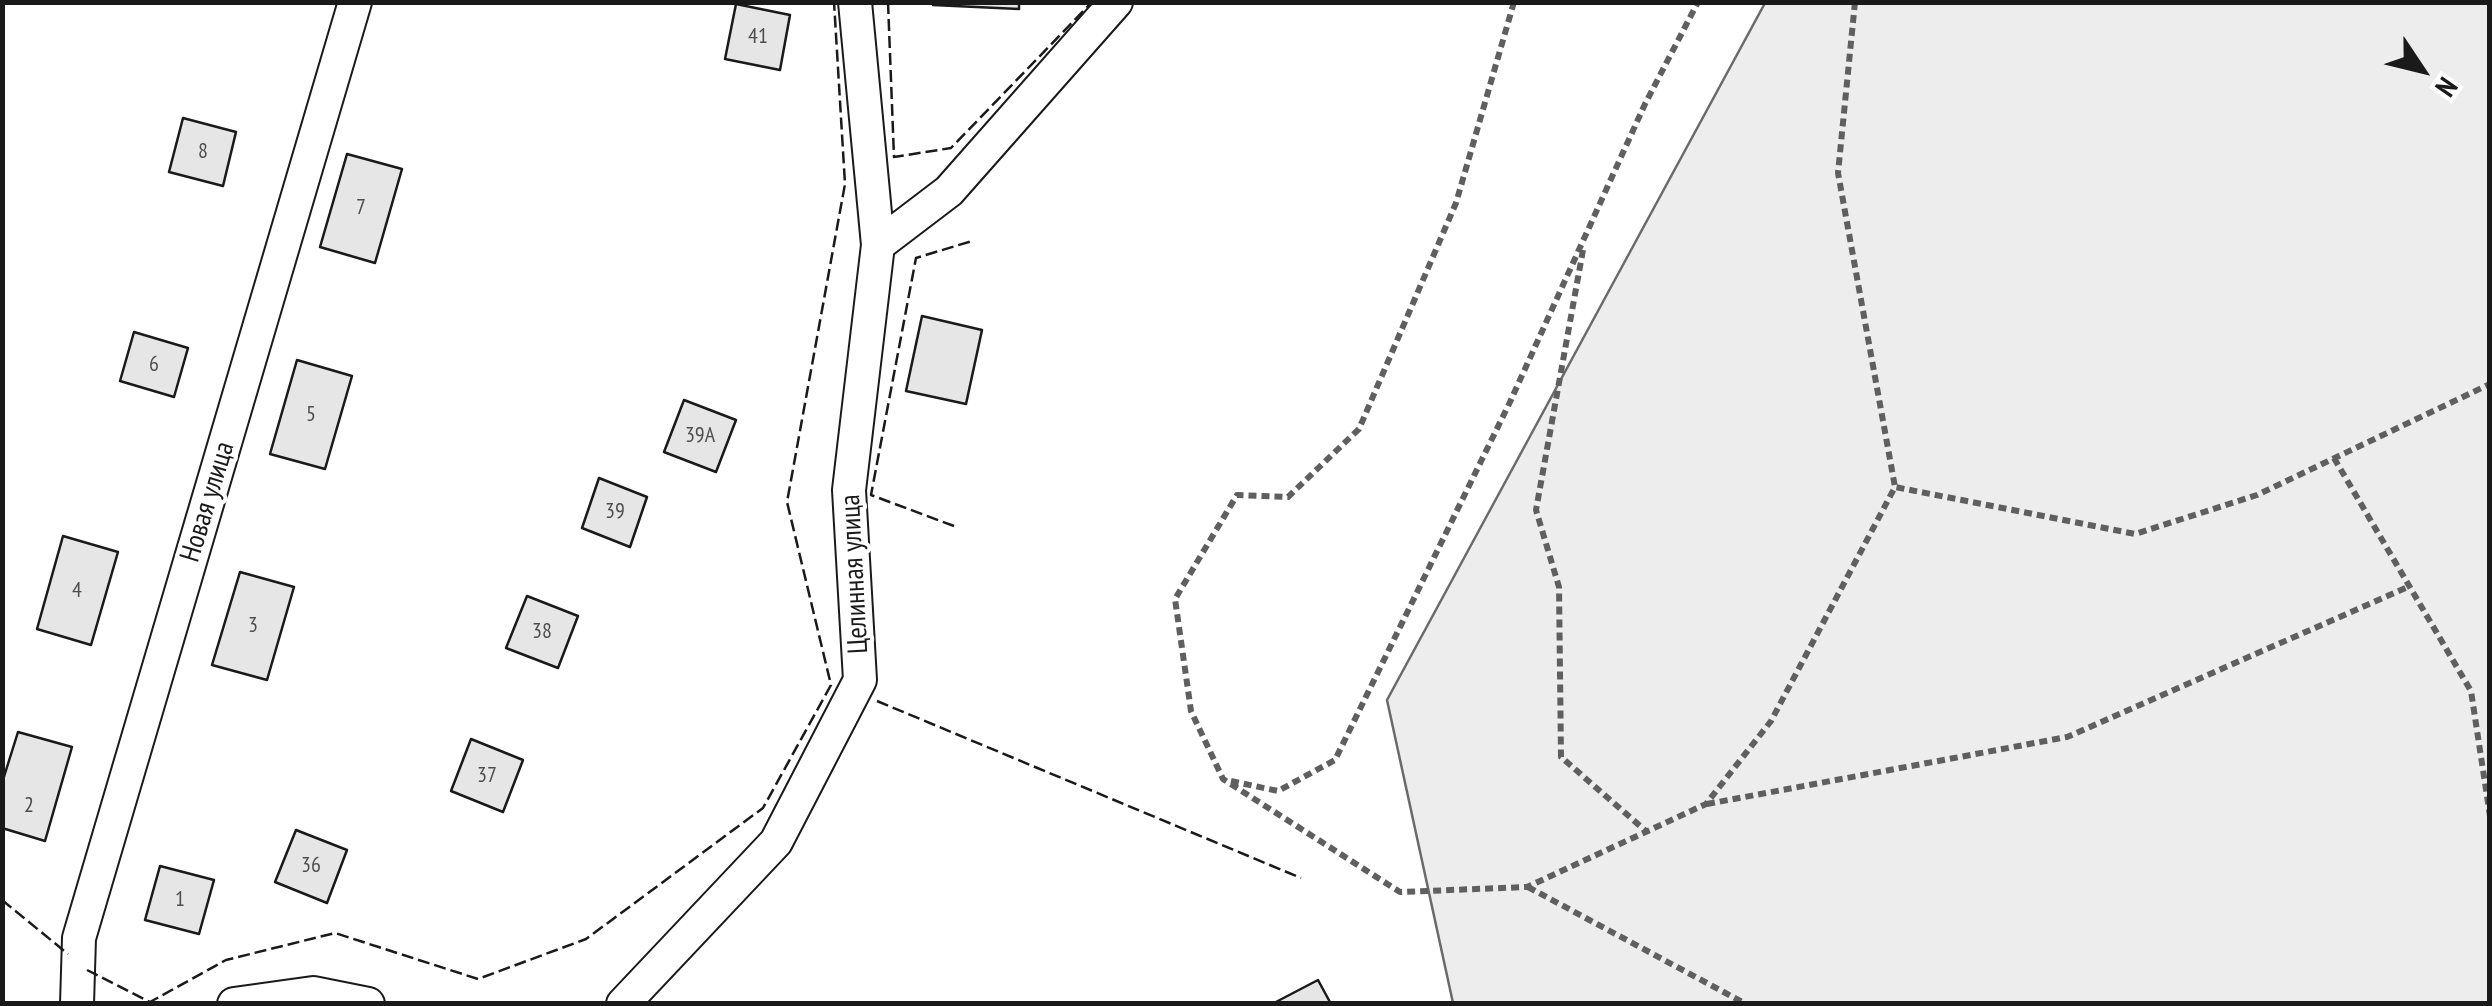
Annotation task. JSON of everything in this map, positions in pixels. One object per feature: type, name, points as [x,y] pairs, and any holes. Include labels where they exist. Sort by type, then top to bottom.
[{"type":"street","name":"Новая улица","points":[[76,1004],[79,938],[355,2]]},
{"type":"street","name":"Целинная улица","points":[[624,1004],[776,842],[860,680],[849,490],[878,245],[856,2]]},
{"type":"street","points":[[878,245],[949,191],[1116,2]]},
{"type":"street","points":[[234,1004],[312,993],[368,1004]]},
{"type":"path","points":[[1514,2],[1456,203],[1358,428],[1288,497],[1237,495],[1176,598],[1191,711],[1223,779],[1400,892],[1527,886],[1706,804],[2067,737],[2410,586]]},
{"type":"path","points":[[1223,779],[1278,791],[1335,760],[1445,539],[1645,104],[1698,2]]},
{"type":"path","points":[[1706,804],[1771,722],[1895,486],[1838,174],[1855,2]]},
{"type":"path","points":[[1585,237],[1536,510],[1558,586],[1561,756],[1647,832]]},
{"type":"path","points":[[1895,486],[2135,534],[2257,496],[2490,384]]},
{"type":"path","points":[[2334,458],[2471,691],[2490,816]]},
{"type":"path","points":[[1527,886],[1746,1004]]},
{"type":"shaded area","points":[[1765,3],[2489,3],[2489,1003],[1453,1003],[1387,700]]},
{"type":"building","points":[[1019,2],[1019,9],[933,5]]},
{"type":"building","points":[[736,4],[790,15],[780,70],[725,59]]},
{"type":"building","points":[[183,118],[236,132],[223,186],[169,172]]},
{"type":"building","points":[[347,154],[402,169],[375,263],[320,247]]},
{"type":"building","points":[[922,316],[982,330],[966,404],[906,391]]},
{"type":"building","points":[[134,332],[188,348],[174,397],[120,381]]},
{"type":"building","points":[[297,360],[352,376],[325,469],[270,454]]},
{"type":"building","points":[[684,400],[736,420],[716,472],[664,452]]},
{"type":"building","points":[[599,478],[647,497],[630,547],[582,528]]},
{"type":"building","points":[[63,536],[118,552],[91,645],[37,629]]},
{"type":"building","points":[[240,572],[294,587],[267,680],[212,665]]},
{"type":"building","points":[[527,596],[578,616],[558,668],[506,648]]},
{"type":"building","points":[[18,732],[72,747],[45,841],[2,828],[2,783]]},
{"type":"building","points":[[471,739],[523,760],[503,812],[451,791]]},
{"type":"building","points":[[296,830],[347,850],[327,903],[275,882]]},
{"type":"building","points":[[160,866],[214,880],[199,934],[145,920]]},
{"type":"building","points":[[1318,980],[1331,1004],[1274,1003]]},
{"type":"fence","points":[[87,970],[150,1002],[226,960],[335,933],[478,979],[586,939],[763,808],[831,685],[787,502],[845,184],[834,2]]},
{"type":"fence","points":[[888,2],[894,157],[951,148],[1092,2]]},
{"type":"fence","points":[[954,526],[871,495],[916,258],[972,241]]},
{"type":"fence","points":[[877,701],[1301,878]]},
{"type":"fence","points":[[2,900],[68,954]]}]
